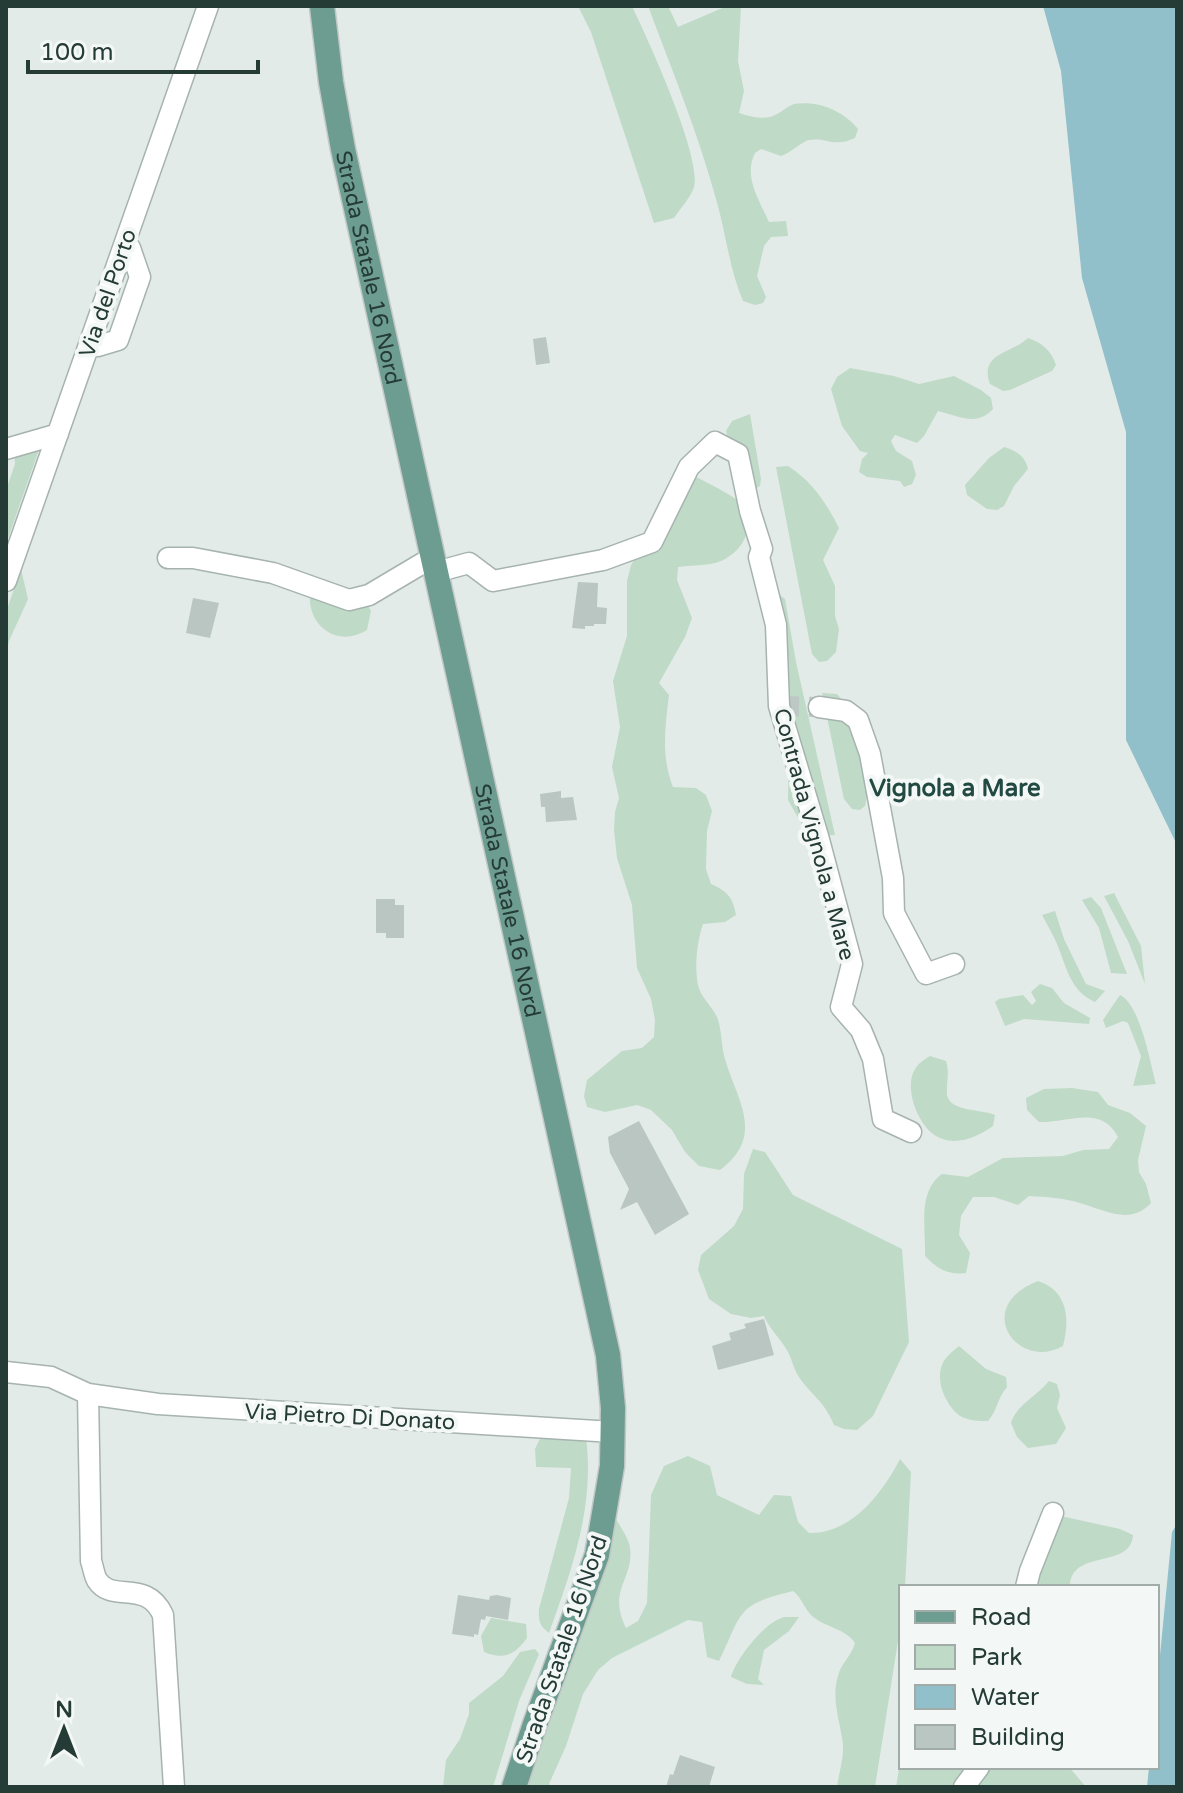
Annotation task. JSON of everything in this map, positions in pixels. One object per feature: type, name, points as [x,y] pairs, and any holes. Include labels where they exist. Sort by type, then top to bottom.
[{"type":"main road","name":"Strada Statale 16 Nord","points":[[322,6],[343,149],[608,1355],[612,1466],[597,1555],[514,1787]]},
{"type":"street","name":"Via del Porto","points":[[6,581],[208,6]]},
{"type":"street","points":[[6,449],[58,434]]},
{"type":"street","name":"Contrada Vignola a Mare","points":[[435,565],[469,563],[493,581],[603,560],[652,542],[689,467],[715,442],[738,454],[762,549],[759,557],[776,625],[779,706],[852,964],[841,1007],[861,1030],[873,1059],[883,1119],[911,1132]]},
{"type":"street","points":[[168,558],[193,558],[273,573],[349,600],[369,595],[435,565]]},
{"type":"street","name":"Contrada Vignola a Mare","points":[[819,707],[846,711],[858,720],[870,754],[893,878],[894,913],[926,974],[954,964]]},
{"type":"street","name":"Via Pietro Di Donato","points":[[6,1372],[51,1377],[88,1394],[158,1404],[289,1414],[540,1425],[613,1432]]},
{"type":"street","points":[[88,1394],[91,1561],[97,1580],[106,1589],[149,1596],[163,1615],[174,1787]]},
{"type":"street","points":[[1026,1585],[1053,1513]]},
{"type":"street","points":[[964,1787],[978,1769]]},
{"type":"green space","points":[[578,6],[632,6],[649,43],[682,125],[694,172],[693,191],[674,218],[654,223],[591,32]]},
{"type":"green space","points":[[648,6],[668,6],[678,27],[727,6],[741,6],[738,61],[744,91],[739,113],[768,117],[794,104],[821,105],[838,112],[858,129],[855,138],[847,141],[809,140],[781,156],[761,149],[755,153],[751,170],[757,197],[769,222],[786,221],[788,236],[771,237],[764,246],[757,276],[766,297],[763,303],[755,305],[743,301],[701,150]]},
{"type":"green space","points":[[1028,338],[1049,351],[1056,365],[1052,371],[1010,390],[1003,391],[990,384],[989,366],[993,360]]},
{"type":"green space","points":[[850,368],[919,384],[954,376],[991,398],[993,409],[974,419],[938,411],[917,443],[895,435],[891,441],[896,451],[912,461],[916,475],[912,484],[904,487],[900,481],[867,477],[859,472],[862,459],[868,453],[860,451],[842,426],[831,389],[837,377]]},
{"type":"green space","points":[[750,414],[761,479],[760,486],[755,489],[730,446],[726,431],[732,421]]},
{"type":"green space","points":[[42,441],[6,545],[6,490],[15,464],[14,449]]},
{"type":"green space","points":[[1004,447],[1020,455],[1028,469],[1014,486],[1004,506],[997,510],[987,509],[967,495],[965,485],[989,458]]},
{"type":"green space","points":[[788,466],[818,494],[839,528],[823,560],[835,586],[835,616],[839,629],[836,652],[827,661],[819,662],[812,654],[776,467]]},
{"type":"green space","points":[[696,477],[740,502],[748,523],[744,541],[732,555],[710,564],[678,567],[677,580],[692,618],[659,683],[669,695],[665,742],[669,776],[673,787],[696,788],[706,795],[712,811],[707,831],[706,869],[711,884],[731,899],[736,915],[725,922],[703,924],[697,958],[698,984],[717,1017],[725,1059],[744,1117],[742,1144],[720,1170],[699,1166],[685,1152],[672,1130],[651,1110],[637,1105],[605,1112],[587,1107],[584,1096],[587,1080],[622,1051],[642,1048],[654,1037],[651,999],[637,968],[632,905],[617,858],[614,830],[619,798],[612,767],[620,727],[613,681],[627,636],[627,581],[631,565],[687,478]]},
{"type":"green space","points":[[21,569],[28,599],[6,655],[6,612]]},
{"type":"green space","points":[[311,587],[366,602],[371,611],[367,630],[344,637],[324,629],[312,611]]},
{"type":"green space","points":[[777,593],[785,599],[835,835],[812,836],[805,830],[788,800],[789,757]]},
{"type":"green space","points":[[822,693],[837,694],[846,705],[869,787],[865,806],[860,810],[852,809],[844,799]]},
{"type":"green space","points":[[1114,893],[1141,946],[1145,984],[1128,941],[1104,896]]},
{"type":"green space","points":[[1091,897],[1101,908],[1127,974],[1111,973],[1099,928],[1082,900]]},
{"type":"green space","points":[[1055,911],[1064,939],[1086,984],[1105,991],[1095,1002],[1075,985],[1042,915]]},
{"type":"green space","points":[[1040,984],[1052,988],[1064,1003],[1090,1018],[1089,1024],[1024,1019],[1005,1026],[995,1002],[1023,995],[1032,1005],[1036,1001],[1031,992]]},
{"type":"green space","points":[[1120,995],[1139,1021],[1156,1084],[1133,1086],[1141,1056],[1128,1023],[1123,1021],[1106,1028],[1103,1020]]},
{"type":"green space","points":[[930,1056],[946,1061],[949,1100],[960,1107],[995,1115],[993,1126],[975,1136],[954,1141],[940,1138],[926,1127],[916,1110],[911,1081],[916,1067]]},
{"type":"green space","points":[[1072,1088],[1098,1092],[1108,1105],[1130,1113],[1146,1126],[1138,1160],[1139,1172],[1151,1203],[1135,1214],[1126,1215],[1055,1198],[1029,1196],[1018,1205],[994,1197],[973,1197],[961,1216],[959,1235],[970,1253],[966,1273],[948,1272],[934,1264],[925,1256],[924,1211],[929,1190],[942,1174],[968,1177],[1003,1158],[1063,1156],[1083,1150],[1109,1149],[1118,1137],[1103,1121],[1083,1118],[1039,1122],[1027,1110],[1026,1098],[1044,1089]]},
{"type":"green space","points":[[753,1149],[765,1152],[793,1195],[902,1249],[909,1342],[873,1416],[857,1430],[834,1425],[799,1377],[788,1352],[764,1316],[751,1318],[731,1314],[709,1299],[698,1270],[701,1255],[734,1226],[743,1209],[744,1174]]},
{"type":"green space","points":[[1038,1281],[1056,1292],[1066,1316],[1063,1346],[1046,1352],[1018,1344],[1008,1333],[1005,1320],[1007,1306],[1018,1292]]},
{"type":"green space","points":[[959,1346],[986,1369],[1006,1377],[1007,1387],[988,1421],[962,1417],[952,1407],[941,1387],[942,1365]]},
{"type":"green space","points":[[1049,1381],[1057,1384],[1060,1395],[1057,1408],[1066,1428],[1056,1444],[1028,1448],[1017,1437],[1011,1423],[1022,1406]]},
{"type":"green space","points":[[544,1430],[586,1438],[588,1463],[580,1537],[549,1633],[540,1623],[539,1609],[569,1498],[571,1468],[536,1467],[535,1449]]},
{"type":"green space","points":[[688,1456],[710,1466],[717,1495],[759,1515],[774,1495],[791,1496],[798,1522],[809,1533],[838,1527],[864,1510],[900,1459],[911,1472],[905,1585],[899,1585],[899,1635],[875,1787],[837,1787],[843,1744],[836,1685],[839,1671],[855,1643],[846,1634],[812,1616],[793,1591],[750,1606],[738,1621],[719,1661],[707,1657],[702,1622],[688,1620],[612,1658],[598,1670],[583,1694],[566,1746],[549,1784],[551,1787],[526,1787],[616,1519],[630,1548],[619,1604],[626,1628],[638,1621],[647,1603],[651,1495],[664,1466]]},
{"type":"green space","points":[[1056,1515],[1120,1529],[1133,1535],[1130,1546],[1122,1552],[1080,1567],[1073,1575],[1070,1585],[1033,1585]]},
{"type":"green space","points":[[785,1617],[799,1617],[789,1631],[764,1650],[758,1679],[764,1685],[747,1684],[731,1677],[753,1641],[769,1625]]},
{"type":"green space","points":[[491,1618],[526,1624],[527,1638],[518,1648],[503,1656],[484,1652],[481,1636]]},
{"type":"green space","points":[[535,1649],[539,1654],[519,1701],[493,1787],[443,1787],[446,1760],[460,1739],[469,1714],[469,1703],[503,1676],[520,1652]]},
{"type":"green space","points":[[899,1769],[1071,1769],[1086,1787],[896,1787]]},
{"type":"water","points":[[1043,6],[1177,6],[1177,845],[1126,740],[1126,432],[1082,278],[1061,71]]},
{"type":"water","points":[[1177,1524],[1177,1787],[1147,1787],[1149,1769],[1159,1769],[1159,1665],[1172,1532]]},
{"type":"building","points":[[546,337],[550,363],[536,365],[533,339]]},
{"type":"building","points":[[578,582],[598,583],[597,607],[607,608],[606,624],[585,626],[585,629],[572,628]]},
{"type":"building","points":[[193,598],[219,603],[210,638],[186,633]]},
{"type":"building","points":[[561,791],[561,798],[573,797],[577,820],[546,822],[540,794]]},
{"type":"building","points":[[376,899],[395,899],[395,905],[404,905],[404,938],[386,938],[386,933],[376,933]]},
{"type":"building","points":[[639,1121],[689,1214],[655,1235],[637,1202],[620,1210],[629,1189],[610,1153],[608,1137]]},
{"type":"building","points":[[764,1319],[774,1355],[718,1370],[712,1346],[731,1340],[729,1333],[746,1328],[744,1324]]},
{"type":"building","points":[[458,1595],[489,1600],[490,1596],[497,1595],[511,1598],[508,1620],[486,1616],[485,1620],[481,1619],[478,1635],[452,1634]]},
{"type":"building","points":[[680,1755],[715,1767],[709,1787],[666,1787]]},
{"type":"tunnel","points":[[779,706],[819,707]]},
{"type":"district","name":"Vignola a Mare","points":[[955,788]]}]
